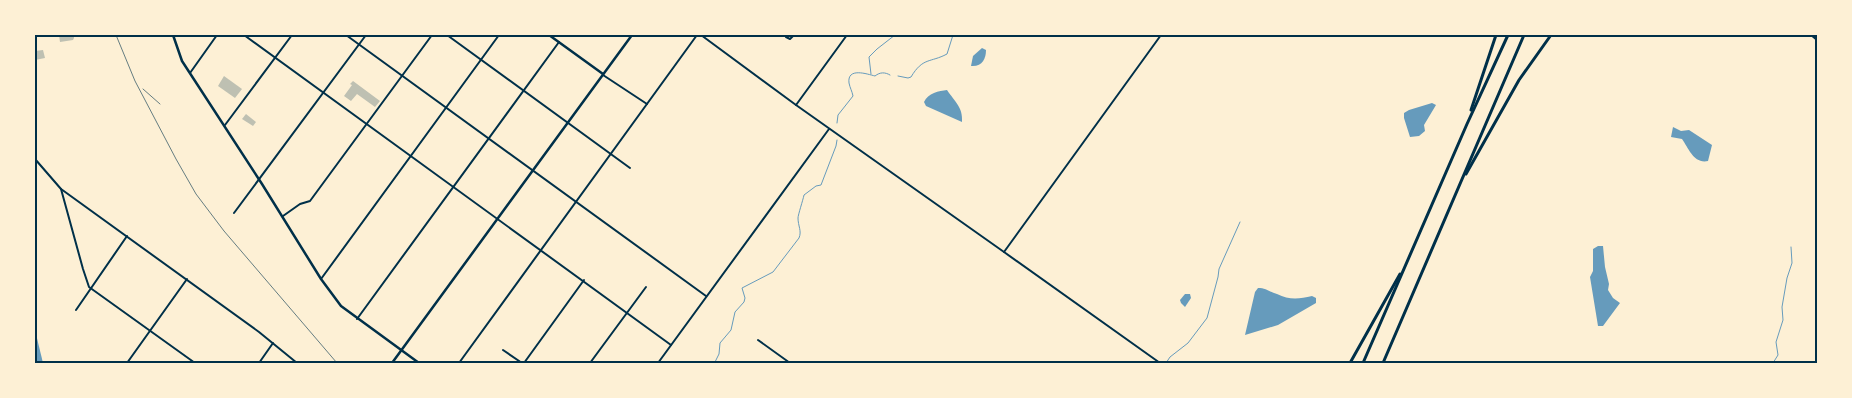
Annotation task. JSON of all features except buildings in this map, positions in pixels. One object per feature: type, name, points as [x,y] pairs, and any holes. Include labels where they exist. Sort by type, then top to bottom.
[{"type":"highway","points":[[1466,124],[1496,35]]},
{"type":"highway","points":[[1363,363],[1466,124],[1508,35]]},
{"type":"highway","points":[[1383,363],[1524,35]]},
{"type":"highway","points":[[1457,190],[1518,80],[1550,35]]},
{"type":"highway","points":[[1350,363],[1406,265]]},
{"type":"main road","points":[[173,35],[177,51],[190,73],[283,216],[321,279],[341,306],[419,363]]},
{"type":"main road","points":[[549,35],[603,74]]},
{"type":"main road","points":[[392,363],[632,35]]},
{"type":"street","points":[[190,73],[217,35]]},
{"type":"street","points":[[244,35],[671,345]]},
{"type":"street","points":[[224,126],[292,35]]},
{"type":"street","points":[[346,35],[706,296]]},
{"type":"street","points":[[234,213],[366,35]]},
{"type":"street","points":[[283,216],[300,204],[310,201],[432,35]]},
{"type":"street","points":[[447,35],[630,168]]},
{"type":"street","points":[[321,279],[499,35]]},
{"type":"street","points":[[459,363],[697,35]]},
{"type":"street","points":[[701,35],[829,129],[1160,363]]},
{"type":"street","points":[[785,35],[786,38],[790,39],[794,35]]},
{"type":"street","points":[[796,105],[847,35]]},
{"type":"street","points":[[1004,252],[1161,35]]},
{"type":"street","points":[[1811,35],[1817,40]]},
{"type":"street","points":[[357,319],[559,42]]},
{"type":"street","points":[[603,74],[647,104]]},
{"type":"street","points":[[658,363],[829,129]]},
{"type":"street","points":[[35,159],[61,189],[187,279],[297,363]]},
{"type":"street","points":[[61,189],[83,269],[90,287],[195,363]]},
{"type":"street","points":[[76,310],[90,287],[127,236]]},
{"type":"street","points":[[127,363],[187,279]]},
{"type":"street","points":[[503,350],[523,363],[584,280]]},
{"type":"street","points":[[590,363],[646,287]]},
{"type":"street","points":[[758,340],[789,363]]},
{"type":"street","points":[[259,363],[273,344]]},
{"type":"water","points":[[982,48],[986,50],[981,64],[971,66],[973,56]]},
{"type":"water","points":[[947,90],[960,108],[962,122],[926,106],[924,102],[931,95]]},
{"type":"water","points":[[1432,103],[1436,105],[1424,125],[1425,131],[1419,136],[1410,137],[1404,113]]},
{"type":"water","points":[[1673,127],[1681,131],[1689,130],[1712,145],[1708,161],[1695,158],[1682,139],[1671,137]]},
{"type":"water","points":[[1603,246],[1609,284],[1608,290],[1613,298],[1620,303],[1603,326],[1598,326],[1590,277],[1593,271],[1593,249]]},
{"type":"water","points":[[1258,288],[1290,298],[1312,296],[1316,298],[1316,303],[1278,325],[1245,335],[1255,292]]},
{"type":"water","points":[[1185,294],[1190,294],[1191,298],[1185,307],[1180,300]]},
{"type":"water","points":[[35,330],[43,363],[35,363]]},
{"type":"waterway","points":[[871,74],[869,57],[895,35]]},
{"type":"waterway","points":[[898,76],[911,77],[923,63],[947,54],[953,35]]},
{"type":"waterway","points":[[837,123],[838,115],[853,96],[849,83],[851,75],[854,73],[875,76],[882,73],[890,75]]},
{"type":"waterway","points":[[712,363],[715,362],[719,354],[720,343],[731,330],[735,312],[744,302],[745,298],[742,288],[773,272],[799,238],[798,218],[804,195],[816,186],[821,185],[837,140]]},
{"type":"waterway","points":[[1166,363],[1170,357],[1188,343],[1207,318],[1219,269],[1240,222]]},
{"type":"waterway","points":[[1773,363],[1778,355],[1776,342],[1783,320],[1782,307],[1787,278],[1792,263],[1791,247]]},
{"type":"railway","points":[[116,35],[135,81],[196,194],[224,231],[337,363]]},
{"type":"railway","points":[[143,89],[160,104]]}]
